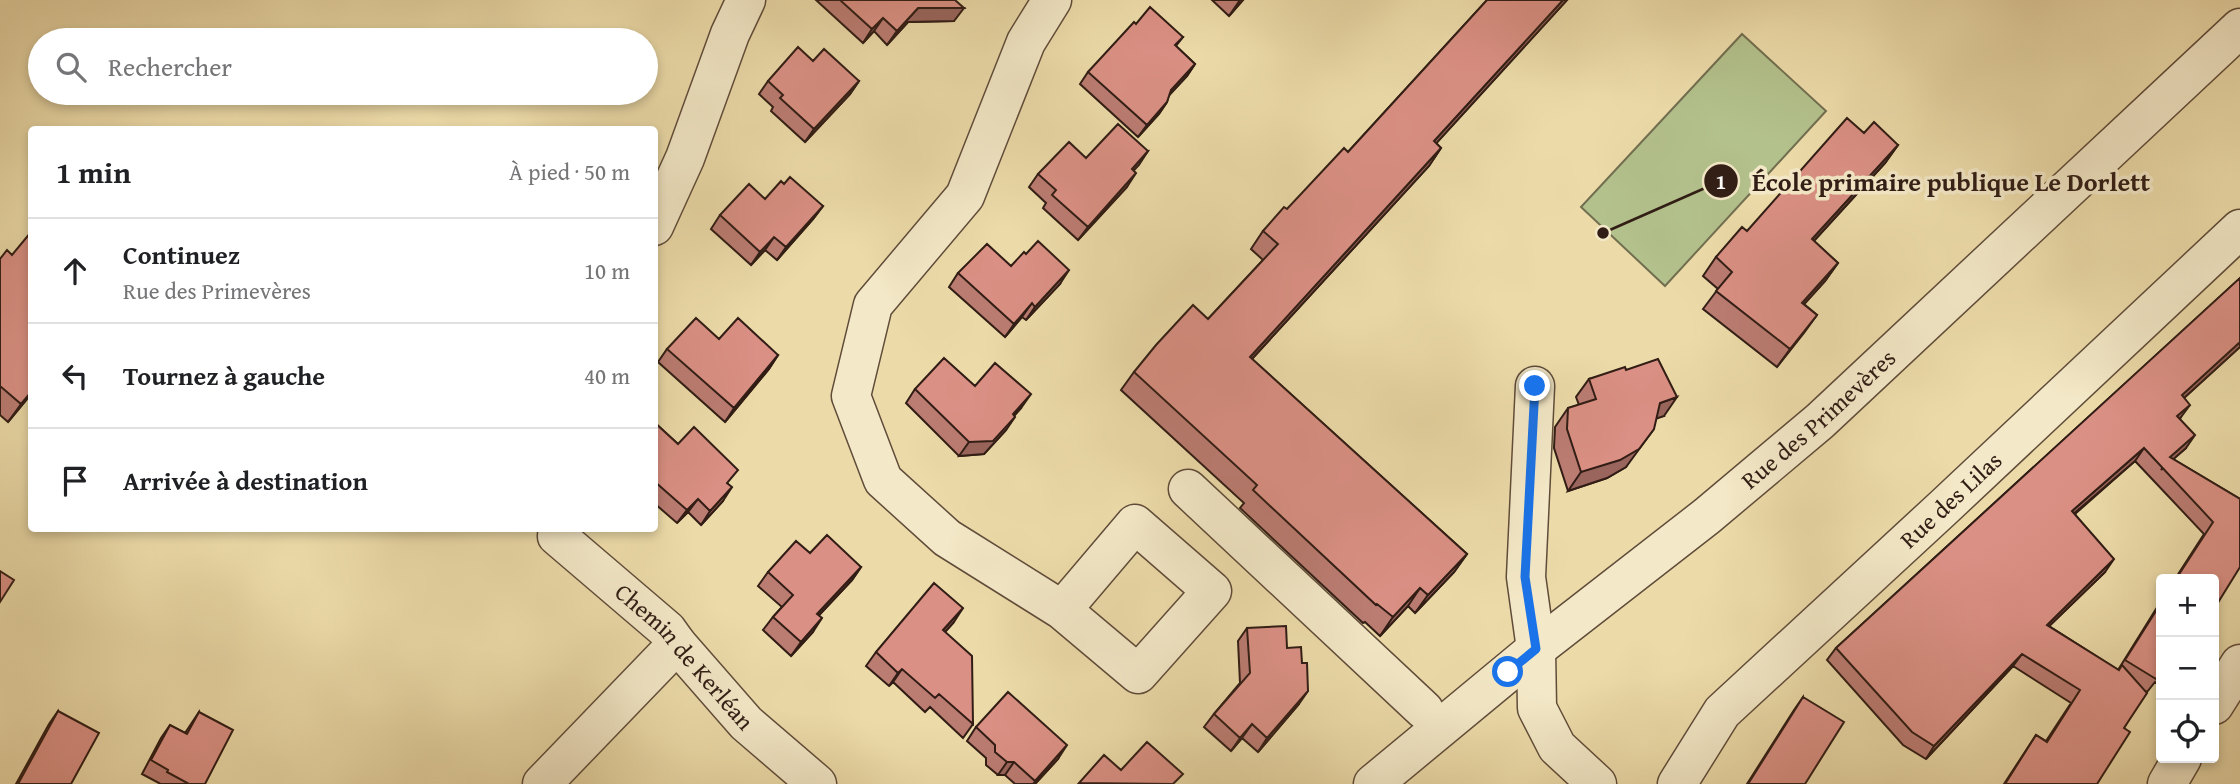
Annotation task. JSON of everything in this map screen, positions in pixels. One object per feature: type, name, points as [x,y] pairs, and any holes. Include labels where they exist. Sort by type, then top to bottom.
[{"type":"street","points":[[658,217],[685,158],[730,34],[746,0]]},
{"type":"street","points":[[1052,0],[1026,42],[965,195],[873,306],[851,397],[883,480],[947,538],[1062,610]]},
{"type":"street","name":"Rue des Primevères","points":[[1373,784],[1536,649],[1707,516],[1820,421],[2240,28]]},
{"type":"street","name":"Rue des Lilas","points":[[1677,784],[1722,712],[2240,229]]},
{"type":"street","points":[[1535,386],[1525,577],[1536,649],[1537,708],[1557,747],[1597,784]]},
{"type":"street","points":[[1188,489],[1424,710]]},
{"type":"street","name":"Chemin de Kerléan","points":[[558,532],[557,536],[667,630],[746,723],[817,784]]},
{"type":"street","points":[[542,784],[677,644]]},
{"type":"street","points":[[2217,700],[2240,664]]},
{"type":"street","points":[[2167,784],[2179,763]]},
{"type":"green space","points":[[1742,34],[1826,111],[1665,286],[1581,207]]},
{"type":"building","points":[[840,0],[955,0],[964,8],[918,8],[897,31],[883,18],[872,29]]},
{"type":"building","points":[[1487,0],[1563,0],[1434,141],[1441,148],[1250,357],[1467,554],[1428,595],[1420,588],[1393,617],[1376,605],[1253,490],[1257,485],[1134,372],[1193,305],[1208,319],[1278,244],[1263,231],[1344,148],[1348,152]]},
{"type":"building","points":[[1150,7],[1183,37],[1175,45],[1195,64],[1171,90],[1167,102],[1147,125],[1088,72]]},
{"type":"building","points":[[798,47],[813,61],[824,49],[859,81],[814,129],[780,98],[783,95],[768,81]]},
{"type":"building","points":[[1847,118],[1864,133],[1874,122],[1898,145],[1812,239],[1838,263],[1802,303],[1817,315],[1790,349],[1716,291],[1732,272],[1716,257],[1742,227],[1747,231]]},
{"type":"building","points":[[1118,124],[1148,151],[1132,169],[1136,173],[1088,227],[1052,195],[1056,190],[1038,174],[1069,142],[1086,158]]},
{"type":"building","points":[[790,177],[823,206],[786,247],[774,237],[760,252],[720,215],[749,184],[765,199],[781,181],[784,184]]},
{"type":"building","points":[[28,236],[28,396],[21,404],[0,386],[0,259],[7,250],[12,255]]},
{"type":"building","points":[[1038,241],[1069,270],[1035,307],[1032,303],[1014,324],[958,273],[987,244],[1011,266]]},
{"type":"building","points":[[2240,278],[2240,342],[2182,395],[2190,405],[2177,416],[2195,435],[2170,457],[2240,499],[2240,567],[2219,601],[2219,574],[2179,574],[2213,522],[2144,448],[2072,511],[2114,559],[2047,625],[2119,670],[2122,665],[2147,693],[2124,728],[2130,732],[2097,784],[2005,784],[2036,735],[2047,742],[2080,690],[2022,654],[1934,746],[1912,732],[1836,648]]},
{"type":"building","points":[[696,318],[719,339],[738,318],[778,355],[734,408],[667,349]]},
{"type":"building","points":[[944,358],[975,386],[995,363],[1031,394],[993,441],[969,442],[915,389]]},
{"type":"building","points":[[1658,359],[1677,397],[1660,403],[1654,429],[1639,449],[1620,460],[1581,472],[1567,429],[1568,408],[1596,399],[1589,379]]},
{"type":"building","points":[[658,426],[678,444],[694,427],[738,470],[727,483],[732,487],[710,511],[698,499],[687,510],[658,485]]},
{"type":"building","points":[[827,535],[861,567],[817,614],[822,618],[801,642],[773,617],[793,595],[768,572],[796,541],[810,553]]},
{"type":"building","points":[[0,571],[14,580],[0,602]]},
{"type":"building","points":[[934,583],[963,608],[943,630],[972,656],[973,724],[939,694],[935,698],[902,669],[898,673],[876,652]]},
{"type":"building","points":[[2156,611],[2156,679],[2125,660]]},
{"type":"building","points":[[1286,626],[1287,648],[1301,647],[1302,663],[1307,663],[1308,691],[1267,738],[1252,724],[1240,738],[1214,714],[1250,673],[1247,628]]},
{"type":"building","points":[[1008,692],[1067,745],[1035,781],[1014,762],[1007,762],[995,752],[995,745],[976,727]]},
{"type":"building","points":[[1803,697],[1844,722],[1805,784],[1748,784]]},
{"type":"building","points":[[58,711],[99,733],[71,784],[18,784]]},
{"type":"building","points":[[199,712],[233,730],[205,784],[189,784],[151,760],[170,725],[187,734]]},
{"type":"building","points":[[1147,742],[1183,774],[1173,784],[1079,783],[1104,755],[1121,770]]},
{"type":"place","name":"École primaire publique Le Dorlett","points":[[1603,233]]},
{"type":"route","points":[[1508,672],[1536,649],[1525,577],[1535,386]]}]
